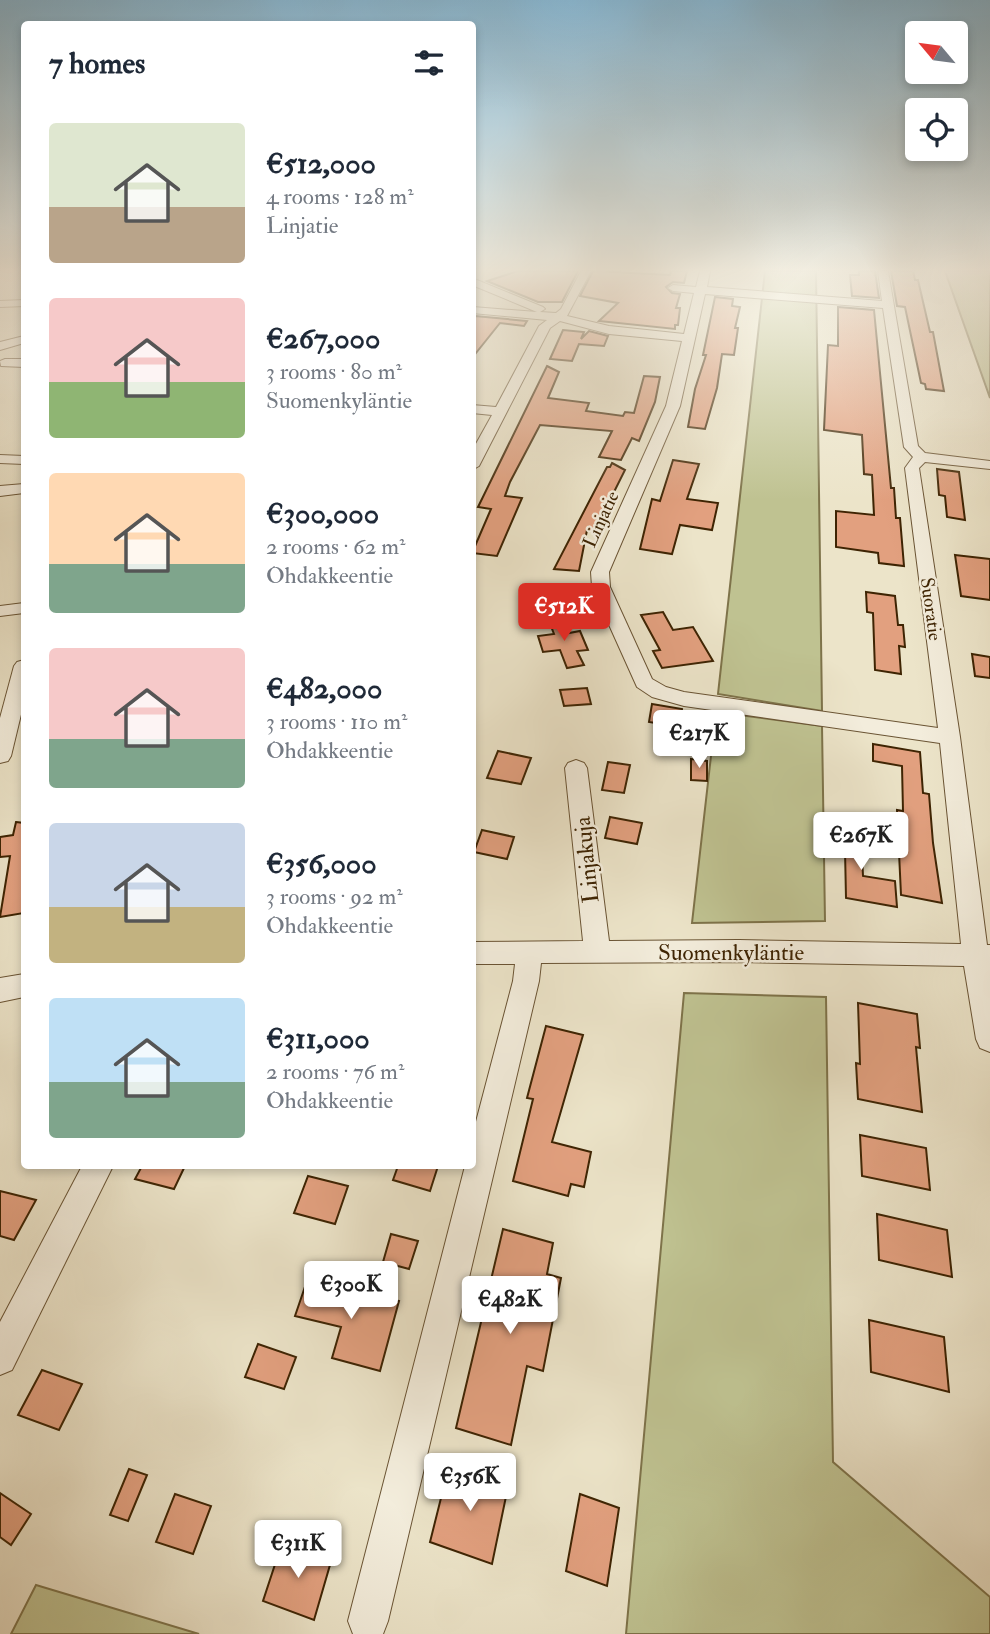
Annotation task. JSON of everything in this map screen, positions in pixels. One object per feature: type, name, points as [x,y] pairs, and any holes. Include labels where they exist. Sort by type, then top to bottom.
[{"type":"street","points":[[476,458],[534,347]]},
{"type":"street","name":"Linjatie","points":[[687,347],[664,431],[600,572],[601,587],[640,678],[659,692],[684,699],[950,737]]},
{"type":"street","points":[[895,347],[911,447],[921,457],[990,465]]},
{"type":"street","points":[[5,363],[21,363]]},
{"type":"street","points":[[476,409],[500,412]]},
{"type":"street","name":"Suoratie","points":[[921,457],[912,468],[983,956],[990,1040]]},
{"type":"street","points":[[0,459],[21,460]]},
{"type":"street","points":[[0,491],[21,489]]},
{"type":"street","points":[[0,611],[21,608]]},
{"type":"street","points":[[0,756],[4,725],[21,675]]},
{"type":"street","name":"Linjakuja","points":[[576,768],[597,952]]},
{"type":"street","name":"Suomenkyläntie","points":[[476,953],[739,951],[983,956]]},
{"type":"street","points":[[368,1621],[523,995],[529,953]]},
{"type":"street","points":[[0,990],[21,986]]},
{"type":"street","points":[[0,1358],[96,1169]]},
{"type":"green space","points":[[757,347],[817,347],[822,711],[718,694]]},
{"type":"green space","points":[[972,347],[990,347],[990,398]]},
{"type":"green space","points":[[716,712],[822,726],[825,921],[692,923]]},
{"type":"green space","points":[[684,993],[826,997],[833,1462],[990,1597],[990,1634],[626,1634]]},
{"type":"green space","points":[[36,1585],[199,1634],[11,1634]]},
{"type":"building","points":[[555,347],[578,347],[572,361],[550,359]]},
{"type":"building","points":[[705,347],[735,347],[734,355],[722,354],[717,388],[705,429],[688,427],[695,389],[706,355],[703,355]]},
{"type":"building","points":[[828,347],[878,347],[891,488],[894,488],[896,518],[900,518],[904,566],[879,563],[878,553],[836,547],[836,511],[874,515],[872,475],[864,474],[862,435],[824,430]]},
{"type":"building","points":[[913,347],[936,347],[944,391],[926,389],[925,384],[921,383]]},
{"type":"building","points":[[547,366],[559,372],[548,398],[589,403],[586,411],[623,416],[625,412],[634,413],[644,376],[660,377],[655,402],[639,441],[632,438],[621,460],[599,457],[612,431],[540,425],[505,496],[522,498],[497,556],[476,553],[476,544],[491,509],[478,507]]},
{"type":"building","points":[[673,460],[699,464],[687,499],[718,503],[712,530],[680,525],[672,554],[640,549],[652,499],[660,501]]},
{"type":"building","points":[[612,463],[625,470],[603,514],[608,515],[598,533],[587,530],[579,571],[554,569],[607,467]]},
{"type":"building","points":[[937,469],[959,472],[965,520],[947,517],[945,496],[939,495]]},
{"type":"building","points":[[955,555],[990,559],[990,600],[961,596]]},
{"type":"building","points":[[866,592],[895,596],[898,625],[903,625],[905,647],[899,646],[901,674],[875,670],[873,613],[867,612]]},
{"type":"building","points":[[663,612],[673,630],[693,627],[713,661],[662,668],[653,651],[660,650],[641,615]]},
{"type":"building","points":[[562,615],[569,633],[580,631],[588,650],[577,651],[584,665],[567,668],[560,650],[543,652],[538,636],[554,634],[549,621]]},
{"type":"building","points":[[972,654],[990,657],[990,678],[975,676]]},
{"type":"building","points":[[587,688],[591,704],[564,706],[560,690]]},
{"type":"building","points":[[652,704],[682,709],[680,727],[649,722]]},
{"type":"building","points":[[873,744],[920,752],[923,793],[929,794],[942,903],[901,895],[897,810],[903,811],[902,766],[873,761]]},
{"type":"building","points":[[498,751],[531,758],[521,784],[487,778]]},
{"type":"building","points":[[691,759],[707,761],[707,781],[691,780]]},
{"type":"building","points":[[608,762],[630,765],[624,793],[602,790]]},
{"type":"building","points":[[610,817],[642,823],[637,844],[605,838]]},
{"type":"building","points":[[16,822],[21,823],[21,914],[0,917],[10,856],[0,857],[0,837],[13,835]]},
{"type":"building","points":[[832,827],[861,832],[863,876],[895,881],[897,907],[846,898],[845,850],[832,848]]},
{"type":"building","points":[[482,830],[514,837],[507,859],[476,852]]},
{"type":"building","points":[[858,1003],[917,1014],[920,1048],[916,1047],[922,1112],[858,1099]]},
{"type":"building","points":[[546,1026],[583,1035],[552,1142],[591,1152],[584,1187],[571,1184],[568,1196],[513,1181],[533,1099],[527,1098]]},
{"type":"building","points":[[860,1135],[926,1148],[930,1190],[862,1176]]},
{"type":"building","points":[[140,1169],[184,1169],[174,1189],[135,1179]]},
{"type":"building","points":[[397,1169],[437,1169],[430,1191],[393,1180]]},
{"type":"building","points":[[308,1176],[348,1186],[335,1224],[294,1213]]},
{"type":"building","points":[[0,1191],[36,1200],[14,1240],[0,1236]]},
{"type":"building","points":[[877,1214],[947,1230],[952,1277],[879,1260]]},
{"type":"building","points":[[503,1229],[553,1243],[547,1274],[561,1278],[543,1371],[527,1366],[511,1445],[456,1428]]},
{"type":"building","points":[[391,1234],[418,1241],[409,1269],[383,1262]]},
{"type":"building","points":[[308,1278],[399,1301],[380,1371],[332,1358],[341,1327],[295,1316]]},
{"type":"building","points":[[869,1320],[944,1337],[949,1392],[871,1372]]},
{"type":"building","points":[[258,1344],[296,1357],[284,1389],[245,1377]]},
{"type":"building","points":[[42,1370],[82,1384],[59,1430],[18,1415]]},
{"type":"building","points":[[450,1462],[509,1482],[492,1564],[430,1542]]},
{"type":"building","points":[[129,1469],[147,1475],[128,1521],[110,1515]]},
{"type":"building","points":[[0,1493],[31,1514],[11,1545],[0,1537]]},
{"type":"building","points":[[175,1494],[211,1506],[193,1554],[156,1542]]},
{"type":"building","points":[[580,1494],[619,1508],[607,1586],[566,1571]]},
{"type":"building","points":[[283,1540],[332,1558],[314,1620],[263,1601]]}]
